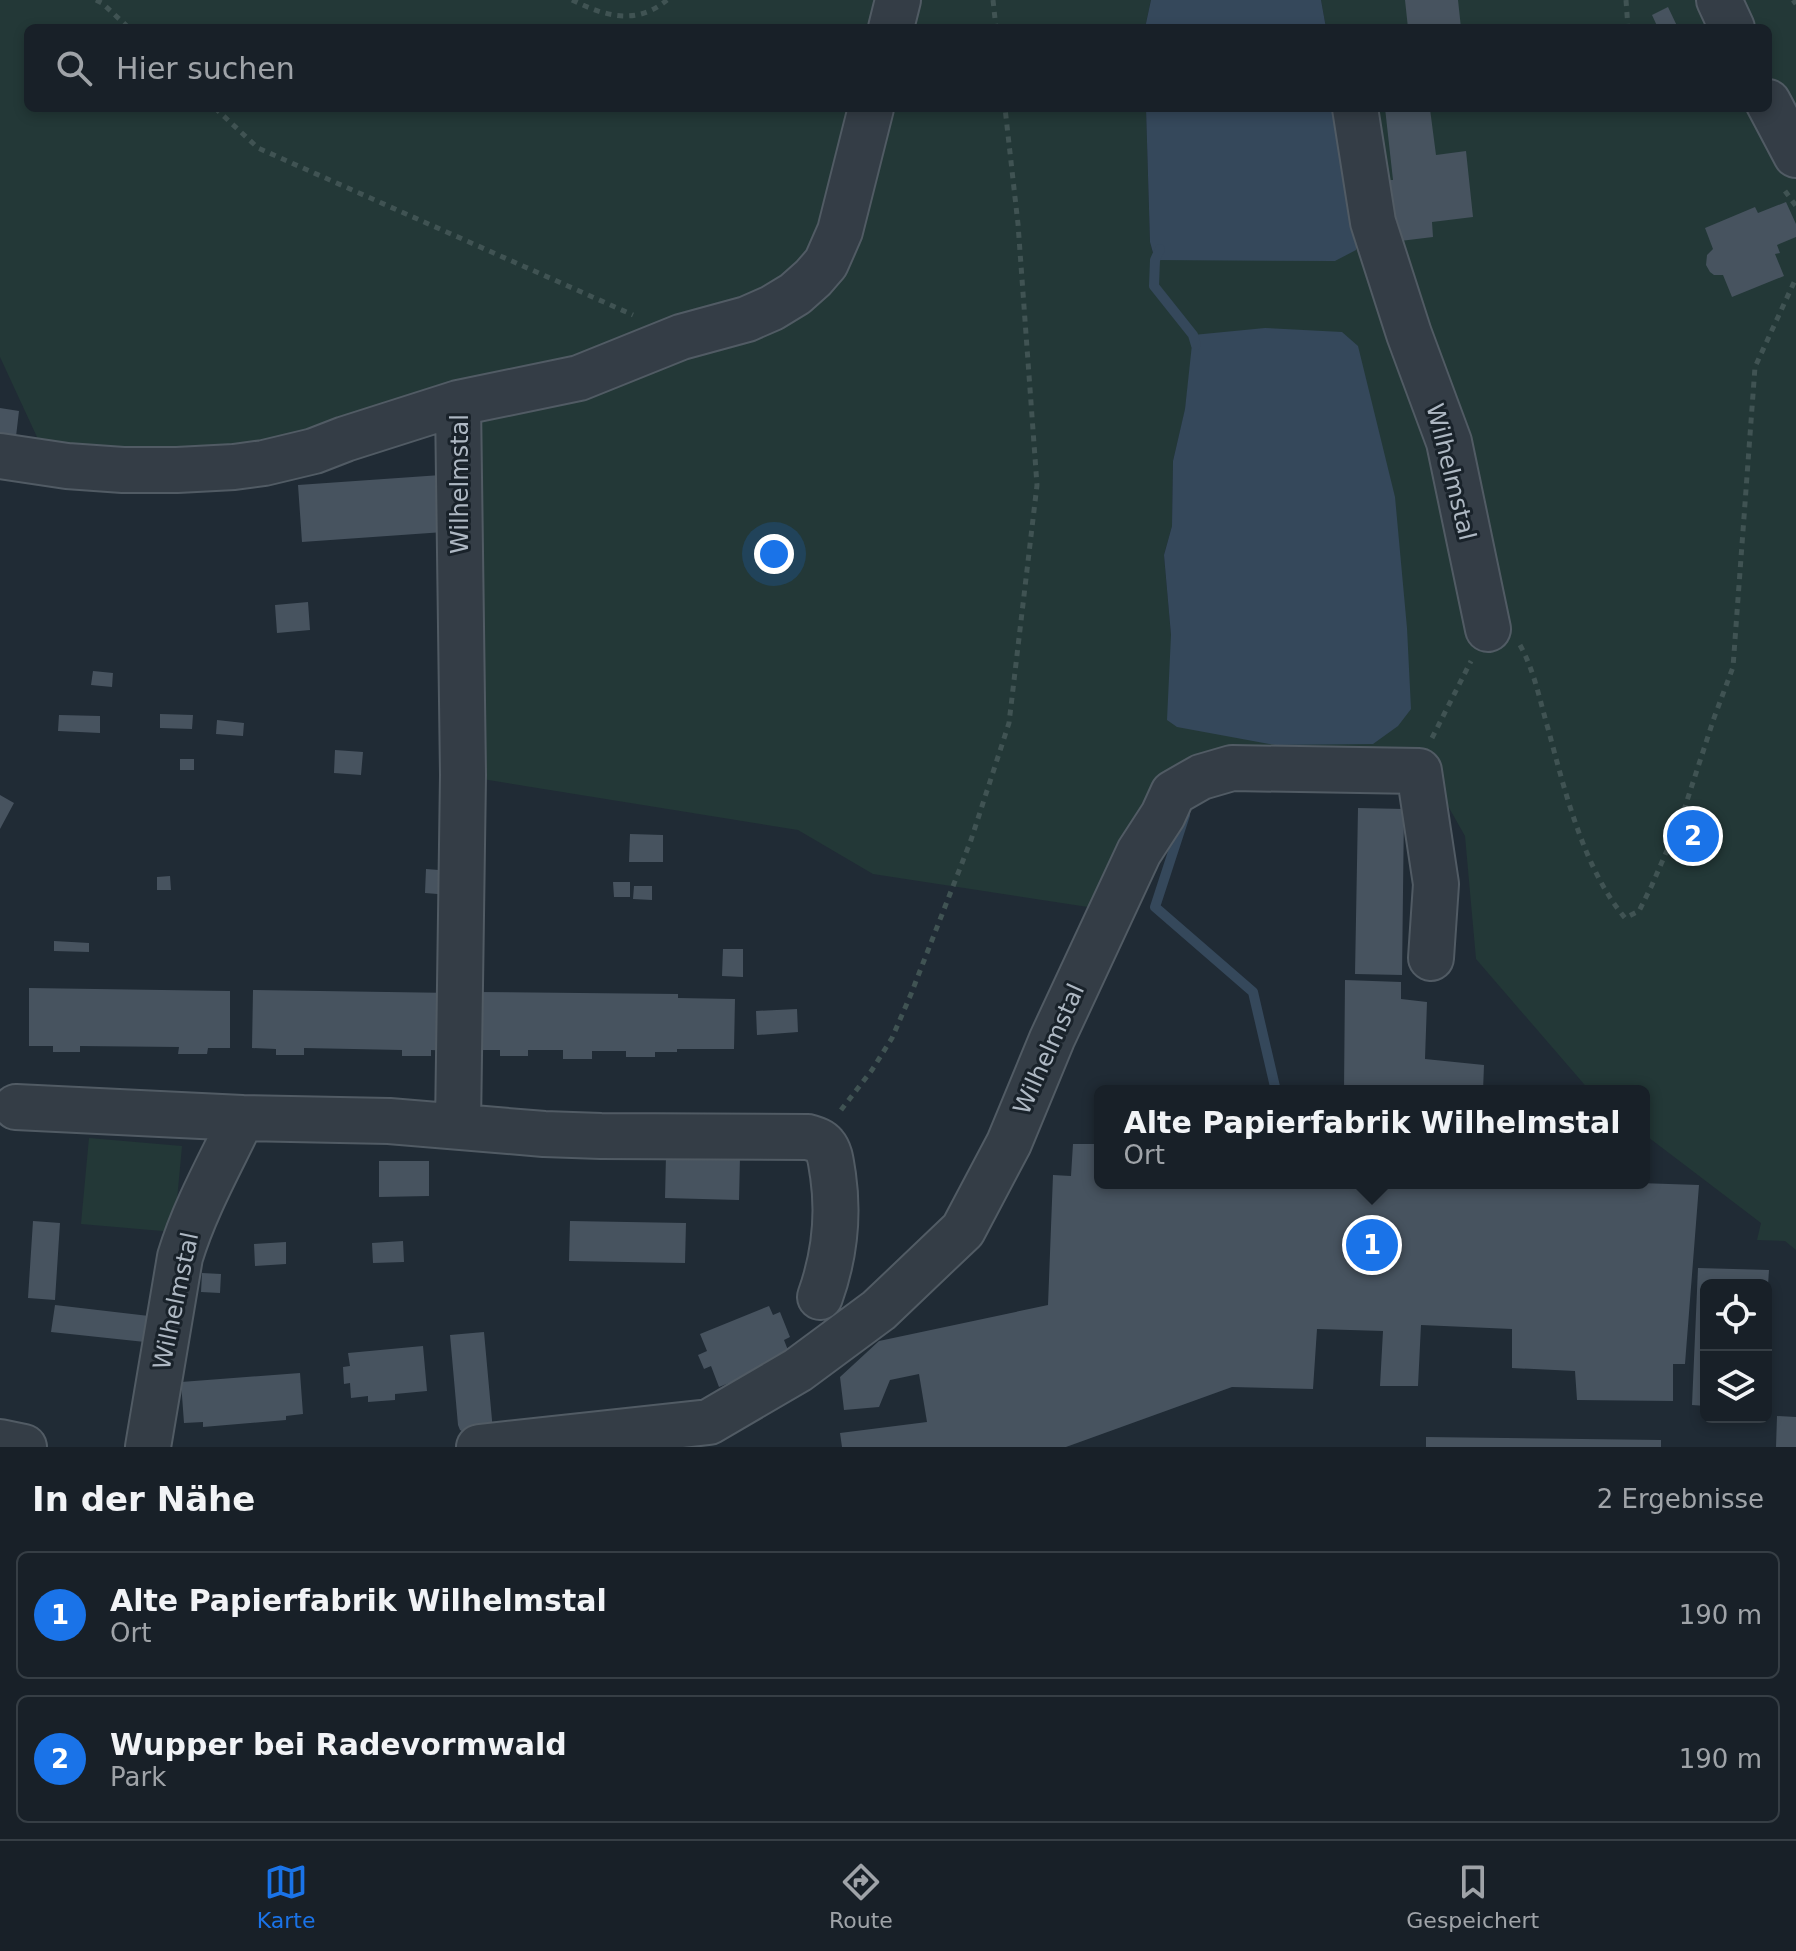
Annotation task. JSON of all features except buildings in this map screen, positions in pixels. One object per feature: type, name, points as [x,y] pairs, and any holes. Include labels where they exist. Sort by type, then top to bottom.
[{"type":"street","points":[[892,24],[898,0]]},
{"type":"street","points":[[1719,0],[1730,24]]},
{"type":"street","points":[[1772,110],[1796,155]]},
{"type":"street","name":"Wilhelmstal","points":[[458,1126],[463,775],[458,403],[579,378],[681,337],[747,319],[772,308],[804,287],[820,271],[840,231],[870,112]]},
{"type":"street","name":"Wilhelmstal","points":[[1356,112],[1373,222],[1409,334],[1449,442],[1488,629]]},
{"type":"street","points":[[0,456],[123,470],[234,467],[314,451],[458,403]]},
{"type":"street","name":"Wilhelmstal","points":[[479,1447],[720,1434],[778,1383],[879,1310],[963,1230],[1009,1143],[1052,1039],[1132,866],[1173,793],[1201,777],[1232,768],[1402,771]]},
{"type":"street","points":[[1402,771],[1419,771],[1436,884],[1431,958]]},
{"type":"street","points":[[16,1107],[242,1118],[389,1121],[587,1136],[808,1137],[825,1145],[830,1156],[836,1208],[831,1258],[820,1297]]},
{"type":"street","name":"Wilhelmstal","points":[[148,1447],[180,1257],[187,1234],[242,1118]]},
{"type":"street","points":[[0,1442],[24,1447]]},
{"type":"path","points":[[96,0],[125,24]]},
{"type":"path","points":[[572,0],[602,14],[622,17],[652,10],[667,0]]},
{"type":"path","points":[[993,0],[996,24]]},
{"type":"path","points":[[1626,0],[1628,24]]},
{"type":"path","points":[[219,112],[258,148],[681,337]]},
{"type":"path","points":[[819,1141],[892,1038],[971,840],[1009,723],[1037,485],[1018,224],[1005,112]]},
{"type":"path","points":[[1402,771],[1423,754],[1488,629],[1516,638],[1536,680],[1572,814],[1597,874],[1610,900],[1625,918],[1639,911],[1682,816],[1733,667],[1755,367],[1796,278]]},
{"type":"green space","points":[[0,0],[1151,0],[1146,24],[24,24],[24,112],[1146,112],[1150,242],[1155,260],[1334,112],[1772,112],[1772,24],[1325,24],[1321,0],[1796,0],[1796,1250],[1785,1241],[1757,1240],[1761,1223],[1650,1139],[1650,1085],[1585,1085],[1476,959],[1465,836],[1435,783],[1222,760],[1101,909],[873,874],[798,830],[476,778],[469,415],[323,440],[35,456],[37,437],[0,357]],"holes":[[[1194,335],[1171,635],[1164,555],[1172,526],[1173,461],[1185,410]]]},
{"type":"green space","points":[[89,1138],[182,1146],[174,1232],[81,1224]]},
{"type":"water","points":[[1151,0],[1321,0],[1325,24],[1146,24]]},
{"type":"water","points":[[1146,112],[1340,112],[1359,224],[1356,250],[1335,261],[1155,260],[1150,242]]},
{"type":"water","points":[[1265,328],[1342,332],[1358,346],[1395,497],[1411,709],[1398,726],[1373,744],[1275,745],[1177,727],[1167,720],[1171,635],[1164,555],[1172,526],[1173,461],[1185,409],[1193,335]]},
{"type":"waterway","points":[[1160,249],[1155,260],[1154,286],[1193,335],[1196,345]]},
{"type":"waterway","points":[[1185,815],[1155,907],[1253,992],[1275,1085]]},
{"type":"place","name":"Wupper bei Radevormwald","points":[[1693,836]]},
{"type":"place","name":"Alte Papierfabrik Wilhelmstal","points":[[1372,1245]]}]
